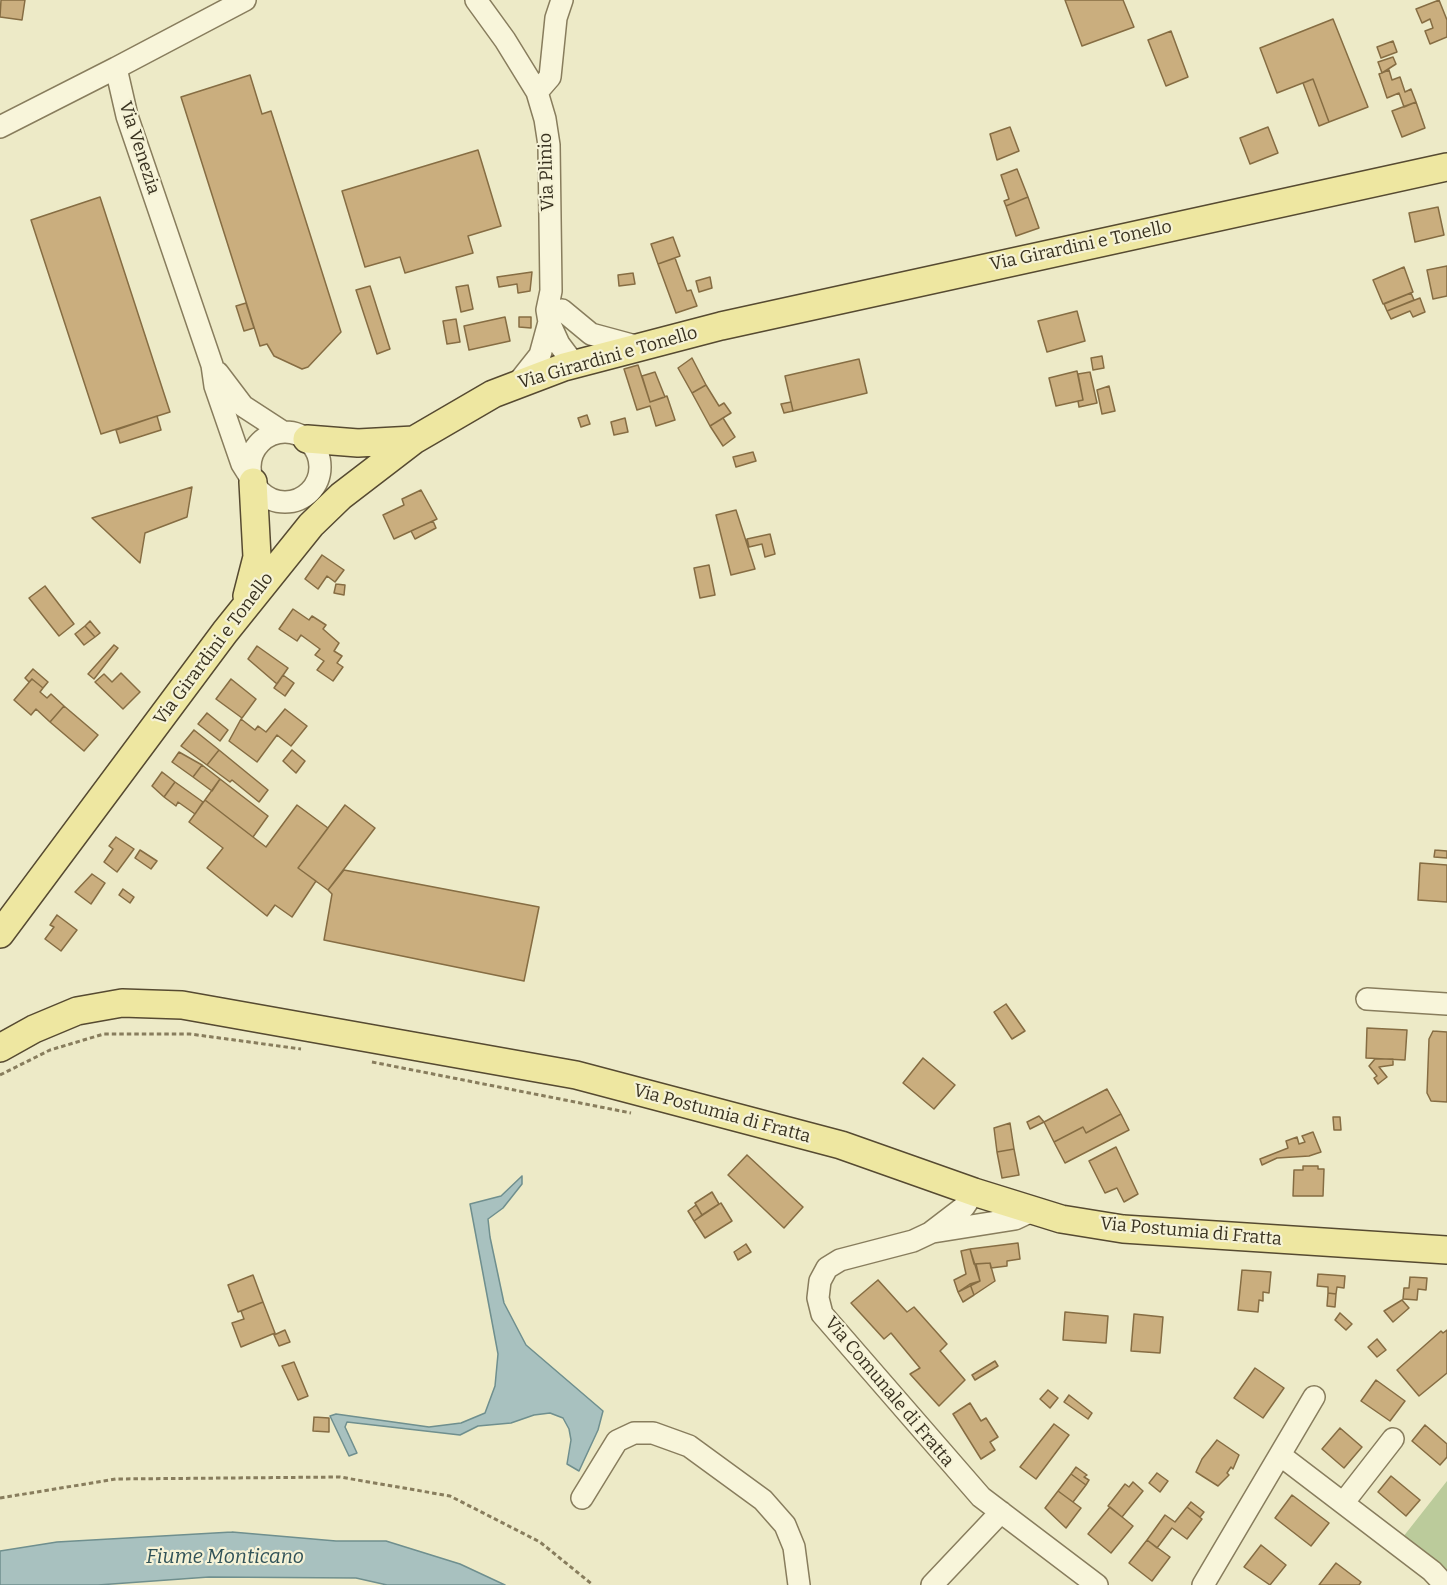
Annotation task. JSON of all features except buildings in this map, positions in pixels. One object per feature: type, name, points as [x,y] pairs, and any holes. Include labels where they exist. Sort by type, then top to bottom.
[{"type":"main road","name":"Via Girardini e Tonello","points":[[0,934],[283,557],[340,496],[414,440],[483,399],[574,364],[766,315],[1447,167]]},
{"type":"main road","points":[[295,436],[358,443],[414,440]]},
{"type":"main road","points":[[243,609],[257,557],[252,481]]},
{"type":"main road","name":"Via Postumia di Fratta","points":[[0,1048],[34,1029],[77,1011],[122,1003],[194,1007],[576,1076],[842,1145],[1032,1211],[1123,1229],[1447,1250]]},
{"type":"main road","points":[[0,1025],[7,1029],[34,1029]]},
{"type":"street","points":[[0,127],[245,0]]},
{"type":"street","name":"Via Plinio","points":[[475,0],[506,40],[537,92],[549,145],[551,291],[555,316],[574,340],[574,364]]},
{"type":"street","points":[[537,92],[550,77],[556,18],[562,0]]},
{"type":"street","name":"Via Venezia","points":[[116,68],[127,116],[212,365],[215,386],[242,464],[252,481]]},
{"type":"street","points":[[517,384],[540,355],[555,316],[591,334],[640,347]]},
{"type":"street","name":"Via Venezia","points":[[212,365],[243,406],[295,436]]},
{"type":"street","points":[[295,436],[314,447],[320,467],[319,477],[307,495],[288,502],[277,502],[259,491],[252,481],[250,461],[258,444],[265,438],[295,436]]},
{"type":"street","points":[[1367,999],[1447,1004]]},
{"type":"street","name":"Via Comunale di Fratta","points":[[974,1192],[964,1207],[930,1233],[913,1241],[840,1260],[827,1268],[820,1281],[822,1314],[967,1483],[1001,1512],[1097,1585]]},
{"type":"street","points":[[930,1233],[1015,1219],[1032,1211]]},
{"type":"street","points":[[1203,1585],[1314,1397]]},
{"type":"street","points":[[582,1498],[617,1440],[634,1433],[653,1433],[688,1446],[763,1500],[785,1525],[794,1547],[799,1585]]},
{"type":"street","points":[[1344,1502],[1394,1439]]},
{"type":"street","points":[[1280,1455],[1432,1571],[1445,1585]]},
{"type":"street","points":[[932,1585],[1001,1512]]},
{"type":"path","points":[[0,1075],[50,1050],[104,1034],[190,1034],[311,1051]]},
{"type":"path","points":[[369,1061],[633,1113]]},
{"type":"path","points":[[0,1498],[116,1479],[340,1477],[450,1496],[540,1542],[593,1585]]},
{"type":"green space","points":[[1447,1481],[1447,1574],[1403,1537]]},
{"type":"water","points":[[522,1176],[522,1184],[503,1208],[488,1219],[490,1237],[504,1303],[526,1345],[603,1411],[598,1430],[579,1471],[567,1464],[571,1440],[569,1429],[563,1418],[550,1413],[534,1415],[511,1423],[478,1426],[460,1435],[347,1422],[345,1427],[357,1453],[349,1456],[330,1416],[336,1414],[429,1427],[461,1423],[485,1413],[495,1386],[498,1354],[470,1204],[501,1196]]},
{"type":"water","name":"Fiume Monticano","points":[[232,1532],[336,1541],[386,1541],[460,1564],[505,1585],[387,1585],[356,1578],[209,1577],[98,1585],[0,1585],[0,1551],[57,1542]]}]
